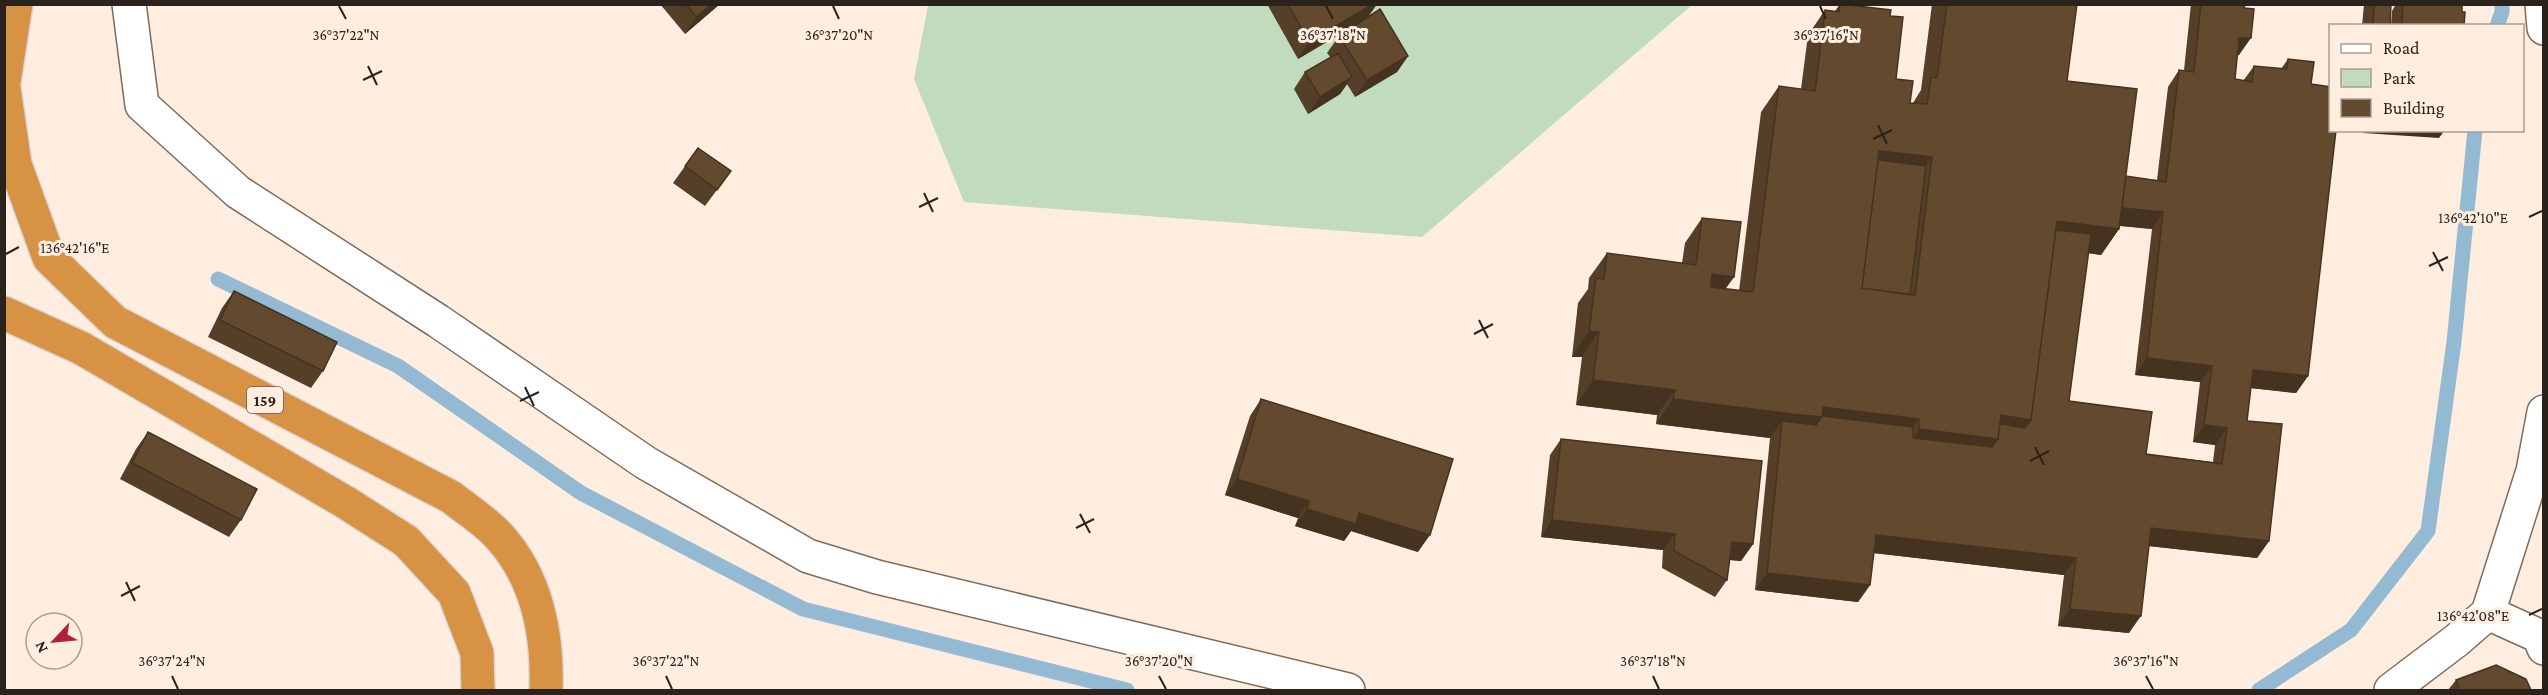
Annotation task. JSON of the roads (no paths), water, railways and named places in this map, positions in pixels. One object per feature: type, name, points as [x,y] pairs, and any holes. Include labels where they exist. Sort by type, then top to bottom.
[{"type":"highway","points":[[4,82],[16,4]]},
{"type":"highway","name":"159","points":[[4,88],[15,164],[49,258],[115,322],[451,497],[498,534],[523,568],[542,618],[547,664],[546,690]]},
{"type":"highway","points":[[4,313],[81,348],[345,502],[406,541],[454,593],[477,653],[478,690]]},
{"type":"street","points":[[129,4],[142,105],[238,192],[438,321],[646,463],[808,556],[877,577],[1348,690]]},
{"type":"street","points":[[2542,4],[2544,28]]},
{"type":"street","points":[[2391,690],[2457,640],[2487,613],[2533,471],[2544,412]]},
{"type":"street","points":[[2487,613],[2539,636],[2544,648]]},
{"type":"waterway","points":[[2498,24],[2502,4]]},
{"type":"waterway","points":[[2259,690],[2351,630],[2428,531],[2454,342],[2475,132]]},
{"type":"waterway","points":[[218,279],[398,366],[581,493],[803,609],[1127,690]]}]
